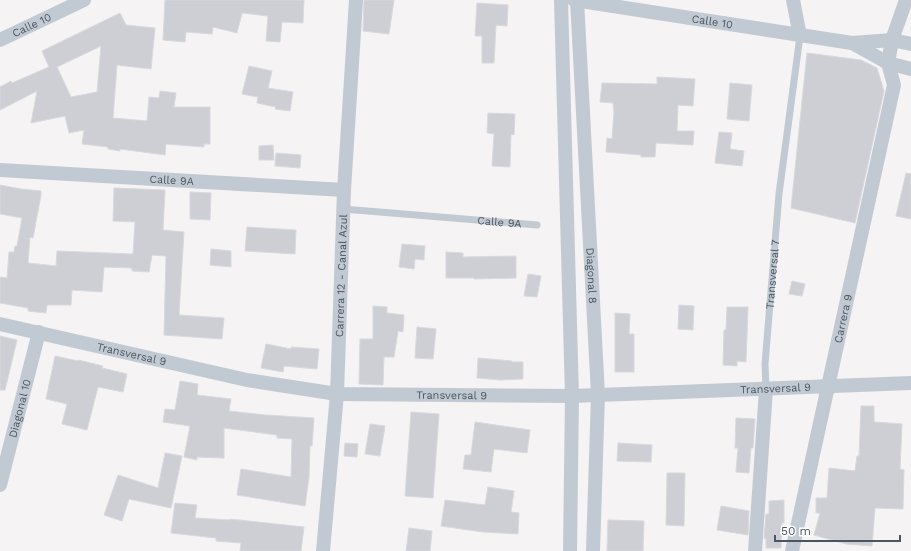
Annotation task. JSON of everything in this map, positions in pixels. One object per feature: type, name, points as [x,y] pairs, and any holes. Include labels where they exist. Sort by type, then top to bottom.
[{"type":"street","name":"Calle 10","points":[[0,40],[84,0]]},
{"type":"street","name":"Carrera 12 - Canal Azul","points":[[323,551],[337,394],[343,209],[356,0]]},
{"type":"street","name":"Diagonal 8","points":[[561,0],[572,396],[570,551]]},
{"type":"street","name":"Calle 10","points":[[574,0],[852,43],[892,40],[911,44]]},
{"type":"street","name":"Diagonal 8","points":[[577,0],[598,395],[593,551]]},
{"type":"street","name":"Transversal 7","points":[[793,0],[800,36]]},
{"type":"street","points":[[906,0],[892,40],[888,63],[894,85],[911,69]]},
{"type":"street","name":"Calle 10","points":[[852,43],[888,63],[911,69]]},
{"type":"street","name":"Carrera 9","points":[[792,551],[894,85]]},
{"type":"street","name":"Calle 9A","points":[[0,170],[344,190]]},
{"type":"street","name":"Transversal 9","points":[[0,324],[247,380],[337,394],[572,396],[911,383]]},
{"type":"street","name":"Diagonal 10","points":[[0,485],[39,332]]},
{"type":"street","name":"Transversal 7","points":[[755,551],[766,389]]},
{"type":"lane","name":"Transversal 7","points":[[766,389],[765,364],[779,194],[800,36]]},
{"type":"lane","name":"Calle 9A","points":[[343,209],[537,225]]},
{"type":"building","points":[[165,0],[304,0],[303,23],[282,22],[280,42],[266,41],[268,16],[242,13],[237,33],[213,27],[212,34],[186,32],[185,42],[163,40]]},
{"type":"building","points":[[364,0],[394,0],[389,34],[363,31]]},
{"type":"building","points":[[477,3],[508,5],[507,26],[496,25],[494,63],[482,63],[482,36],[475,36]]},
{"type":"building","points":[[120,13],[126,25],[155,28],[151,69],[117,65],[113,118],[147,121],[149,97],[159,98],[160,91],[176,93],[174,107],[210,107],[210,144],[204,144],[204,147],[166,144],[165,155],[120,149],[120,151],[108,149],[108,147],[82,144],[84,130],[69,133],[65,116],[31,123],[37,91],[0,110],[0,87],[11,81],[12,83],[49,67],[42,51]],"holes":[[[101,46],[97,92],[71,97],[57,67]]]},
{"type":"building","points":[[807,53],[861,60],[877,68],[884,91],[855,223],[791,208]]},
{"type":"building","points":[[249,66],[272,71],[268,88],[293,92],[290,111],[275,109],[276,107],[257,103],[258,97],[242,94]]},
{"type":"building","points":[[657,77],[695,79],[693,106],[678,105],[677,131],[694,131],[693,145],[656,143],[655,157],[641,157],[641,155],[606,152],[607,138],[612,139],[614,112],[613,103],[600,102],[602,83],[657,84]]},
{"type":"building","points":[[730,83],[752,85],[749,121],[727,119]]},
{"type":"building","points":[[488,113],[515,114],[514,135],[511,134],[510,167],[492,166],[494,134],[487,133]]},
{"type":"building","points":[[719,132],[732,133],[730,149],[744,151],[742,166],[715,163]]},
{"type":"building","points":[[273,145],[274,160],[259,160],[259,146]]},
{"type":"building","points":[[276,153],[301,155],[300,168],[275,166]]},
{"type":"building","points":[[906,173],[911,174],[911,219],[896,216]]},
{"type":"building","points":[[0,185],[41,191],[33,238],[30,237],[28,263],[56,266],[57,251],[133,254],[135,222],[113,221],[114,188],[165,190],[163,230],[184,232],[179,315],[224,318],[222,339],[164,335],[166,256],[152,255],[149,272],[132,271],[132,268],[104,267],[102,292],[72,290],[71,305],[47,305],[46,313],[28,311],[28,308],[0,303],[0,277],[7,278],[9,252],[14,252],[15,246],[17,246],[22,218],[0,214]]},
{"type":"building","points":[[190,192],[211,193],[210,220],[190,219]]},
{"type":"building","points":[[247,227],[296,230],[295,254],[245,251]]},
{"type":"building","points":[[402,244],[425,246],[424,260],[415,259],[414,269],[399,267]]},
{"type":"building","points":[[211,249],[231,251],[231,267],[210,265]]},
{"type":"building","points":[[446,252],[463,253],[463,257],[516,256],[516,278],[446,278]]},
{"type":"building","points":[[528,274],[541,276],[537,297],[524,296]]},
{"type":"building","points":[[792,281],[805,284],[802,296],[789,294]]},
{"type":"building","points":[[679,305],[694,306],[693,330],[678,329]]},
{"type":"building","points":[[373,306],[387,307],[387,313],[404,315],[403,332],[398,331],[394,357],[384,357],[383,385],[359,384],[360,339],[373,339]]},
{"type":"building","points":[[727,307],[748,307],[746,362],[737,361],[737,366],[723,365],[724,330],[726,330]]},
{"type":"building","points":[[615,313],[630,314],[629,334],[634,334],[634,372],[615,372]]},
{"type":"building","points":[[417,327],[436,329],[433,359],[415,358]]},
{"type":"building","points":[[0,336],[17,340],[5,390],[0,390]]},
{"type":"building","points":[[266,344],[291,349],[291,347],[319,349],[317,369],[284,366],[283,372],[261,368]]},
{"type":"building","points":[[55,356],[103,366],[102,368],[127,374],[123,392],[98,387],[87,430],[62,424],[67,404],[46,399]]},
{"type":"building","points":[[478,358],[523,362],[523,379],[500,380],[477,378]]},
{"type":"building","points":[[180,381],[198,384],[197,395],[231,399],[229,411],[314,418],[305,506],[237,495],[241,469],[291,477],[292,439],[277,438],[277,435],[224,428],[224,458],[197,457],[197,460],[184,457],[190,426],[163,422],[165,409],[175,410]]},
{"type":"building","points":[[861,406],[874,406],[874,422],[902,424],[900,469],[904,470],[903,509],[875,508],[872,546],[846,544],[814,535],[820,513],[816,513],[816,498],[827,498],[829,468],[855,471],[857,456],[859,456]]},
{"type":"building","points":[[411,412],[439,414],[433,498],[405,496]]},
{"type":"building","points":[[736,418],[755,419],[753,448],[751,448],[749,473],[736,472],[738,448],[735,448]]},
{"type":"building","points":[[475,422],[530,430],[527,453],[494,449],[491,472],[463,469],[465,455],[471,455]]},
{"type":"building","points":[[370,424],[385,426],[380,456],[365,454]]},
{"type":"building","points":[[345,443],[358,444],[357,457],[344,456]]},
{"type":"building","points":[[618,443],[652,445],[651,462],[617,461]]},
{"type":"building","points":[[165,453],[182,456],[171,508],[129,499],[122,521],[104,515],[118,475],[158,488]]},
{"type":"building","points":[[667,473],[685,473],[684,526],[666,525]]},
{"type":"building","points":[[488,487],[514,491],[511,512],[519,513],[518,534],[483,532],[441,526],[445,500],[485,505]]},
{"type":"building","points":[[784,500],[784,523],[782,523],[781,548],[766,548],[766,539],[764,538],[766,514],[769,514],[769,501]]},
{"type":"building","points":[[175,503],[197,505],[195,518],[230,519],[304,527],[301,551],[240,551],[241,543],[216,541],[216,538],[171,533]]},
{"type":"building","points":[[721,506],[749,511],[748,535],[717,530]]},
{"type":"building","points":[[608,520],[644,521],[643,551],[607,551]]},
{"type":"building","points":[[409,528],[432,531],[430,551],[406,551]]}]
